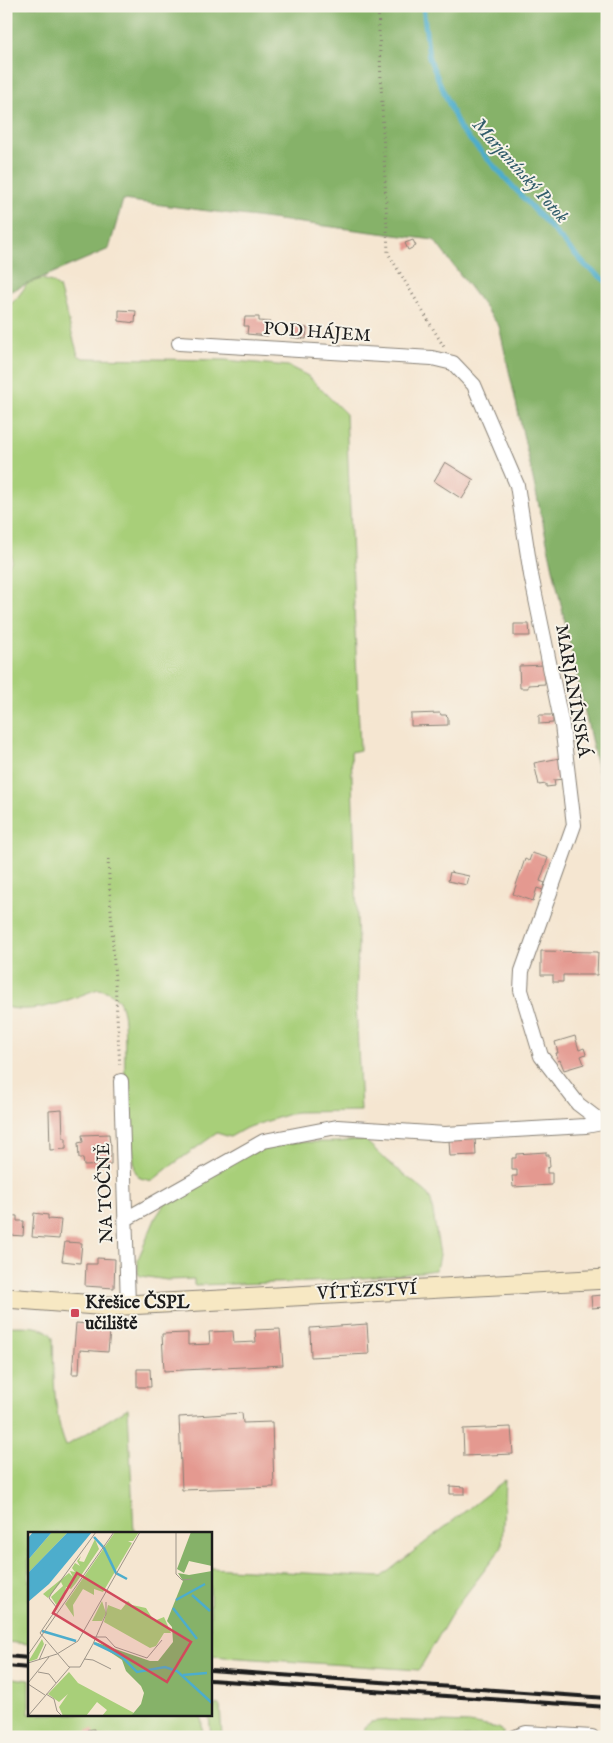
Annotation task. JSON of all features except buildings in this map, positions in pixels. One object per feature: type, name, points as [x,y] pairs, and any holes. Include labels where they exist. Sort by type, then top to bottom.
[{"type":"main road","name":"VÍTĚZSTVÍ","points":[[6,1298],[108,1306],[607,1279]]},
{"type":"street","name":"POD HÁJEM","points":[[179,343],[432,358],[453,362]]},
{"type":"street","name":"MARJANÍNSKÁ","points":[[453,362],[474,385],[517,485],[531,575],[562,725],[574,825],[522,972],[520,990],[541,1056],[578,1104],[605,1122]]},
{"type":"street","name":"NA TOČNĚ","points":[[121,1081],[128,1305]]},
{"type":"street","points":[[126,1219],[264,1141],[337,1126],[445,1134],[577,1126],[605,1122]]},
{"type":"street","points":[[515,1737],[526,1733],[592,1737]]},
{"type":"path","points":[[378,6],[388,253],[453,362]]},
{"type":"path","points":[[108,859],[121,1081]]},
{"type":"green space","points":[[6,6],[607,6],[607,811],[499,326],[434,240],[123,200],[109,249],[6,293]]},
{"type":"green space","points":[[42,279],[52,282],[59,287],[78,355],[83,358],[225,360],[288,366],[308,376],[346,414],[360,750],[351,752],[358,945],[356,1003],[361,1111],[296,1112],[246,1128],[230,1137],[217,1133],[152,1181],[140,1178],[135,1171],[125,1076],[124,1018],[120,1003],[114,995],[98,989],[53,1005],[30,1009],[6,1007],[6,569],[12,558],[6,548],[6,308],[17,298],[28,283]]},
{"type":"green space","points":[[365,1140],[387,1161],[426,1192],[431,1200],[440,1255],[435,1270],[400,1275],[311,1282],[194,1285],[194,1279],[167,1280],[138,1274],[138,1259],[156,1217],[166,1202],[253,1151],[299,1142]]},
{"type":"green space","points":[[6,1326],[26,1326],[45,1330],[53,1338],[56,1407],[66,1446],[128,1408],[134,1532],[28,1532],[28,1644],[6,1642]]},
{"type":"green space","points":[[505,1480],[502,1547],[454,1610],[419,1670],[211,1656],[211,1568],[381,1577]]},
{"type":"green space","points":[[13,1678],[28,1680],[28,1716],[201,1716],[203,1737],[6,1737],[6,1682]]},
{"type":"green space","points":[[216,1704],[220,1705],[222,1737],[211,1737],[209,1716],[211,1716]]},
{"type":"green space","points":[[387,1720],[469,1723],[499,1728],[503,1732],[503,1737],[363,1737],[364,1727],[371,1722]]},
{"type":"waterway","name":"Marjanínský Potok","points":[[423,6],[429,58],[460,129],[586,266],[607,282]]},
{"type":"railway","points":[[6,1656],[28,1658]]},
{"type":"railway","points":[[6,1666],[28,1668]]},
{"type":"railway","points":[[211,1670],[607,1698]]},
{"type":"railway","points":[[211,1680],[607,1707]]},
{"type":"place","name":"Křešice ČSPL učiliště","points":[[75,1313]]}]
